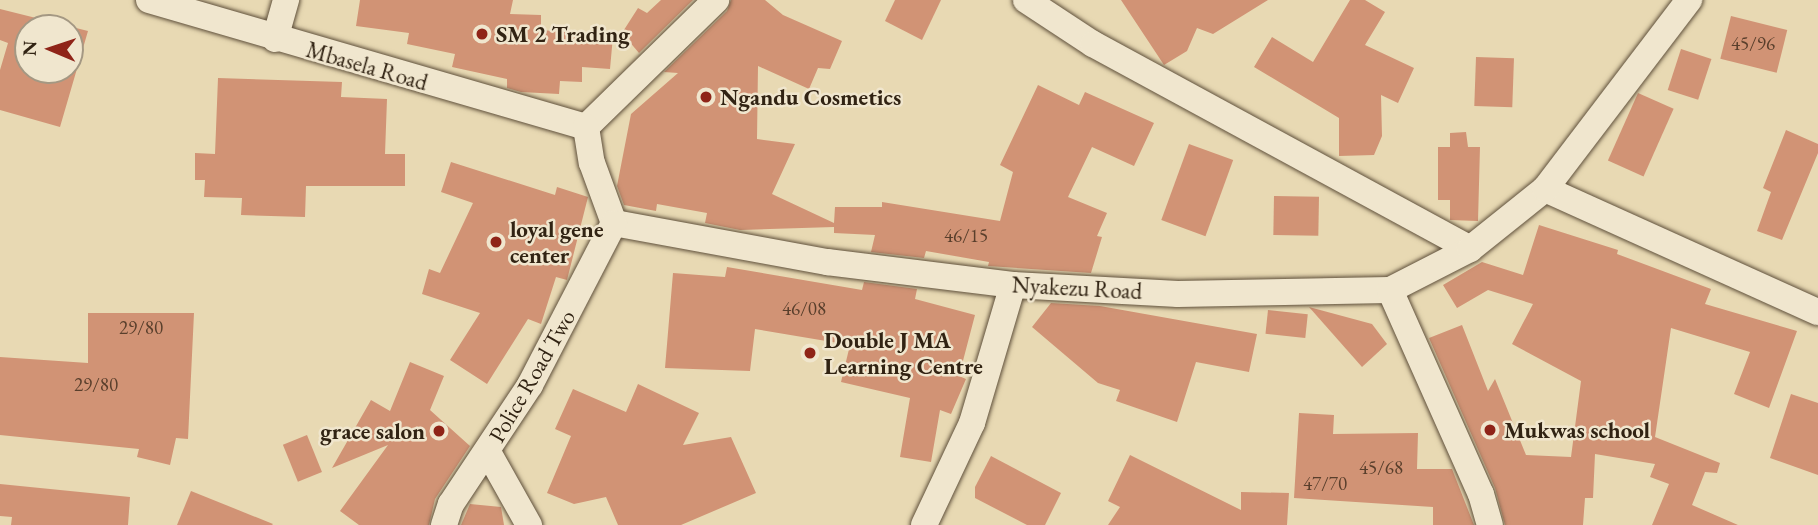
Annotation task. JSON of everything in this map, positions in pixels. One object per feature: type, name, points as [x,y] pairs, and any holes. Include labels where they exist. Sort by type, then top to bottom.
[{"type":"street","name":"Mbasela Road","points":[[149,0],[275,39],[586,127]]},
{"type":"street","points":[[275,39],[286,0]]},
{"type":"street","points":[[614,223],[592,163],[586,127],[716,0]]},
{"type":"street","points":[[1026,0],[1093,44],[1470,249]]},
{"type":"street","points":[[1490,525],[1481,494],[1390,290],[1470,249],[1545,189],[1689,0]]},
{"type":"street","points":[[1545,189],[1818,312]]},
{"type":"street","name":"Nyakezu Road","points":[[614,223],[827,262],[1013,285],[1178,294],[1390,290]]},
{"type":"street","name":"Police Road Two","points":[[444,525],[451,504],[530,385],[614,223]]},
{"type":"street","points":[[924,525],[972,424],[1013,285]]},
{"type":"street","points":[[488,452],[529,525]]},
{"type":"building","points":[[360,0],[513,0],[510,14],[541,15],[541,30],[613,36],[610,69],[582,67],[582,82],[560,81],[559,94],[521,92],[507,88],[507,79],[452,67],[455,54],[407,44],[409,33],[356,26]]},
{"type":"building","points":[[661,0],[693,0],[639,53],[622,33],[638,8],[647,13]]},
{"type":"building","points":[[731,0],[765,0],[783,15],[842,41],[830,69],[818,68],[809,89],[758,66],[757,139],[795,144],[772,194],[834,223],[835,207],[882,207],[882,202],[1000,221],[1013,172],[1000,165],[1038,85],[1079,105],[1085,92],[1154,123],[1134,166],[1092,147],[1068,197],[1107,213],[1097,236],[1102,237],[1091,273],[988,266],[989,262],[926,251],[924,258],[871,252],[875,235],[834,233],[834,227],[740,230],[705,223],[707,213],[657,204],[656,211],[624,205],[617,186],[631,114],[678,73],[664,72],[727,11]]},
{"type":"building","points":[[895,0],[941,0],[922,40],[885,21]]},
{"type":"building","points":[[1121,0],[1268,0],[1213,34],[1197,28],[1187,51],[1164,65]]},
{"type":"building","points":[[1350,0],[1365,0],[1385,12],[1365,45],[1414,68],[1398,103],[1381,95],[1382,136],[1374,155],[1339,156],[1339,118],[1254,67],[1272,37],[1313,62]]},
{"type":"building","points":[[0,9],[20,14],[14,14],[14,84],[73,84],[60,127],[0,110],[0,70],[8,43],[0,40]]},
{"type":"building","points":[[1731,16],[1787,30],[1777,73],[1720,59]]},
{"type":"building","points":[[1681,49],[1711,59],[1698,100],[1668,90]]},
{"type":"building","points":[[1476,57],[1514,58],[1512,107],[1474,106]]},
{"type":"building","points":[[218,78],[342,82],[341,97],[387,99],[385,154],[405,154],[405,186],[306,186],[305,217],[241,215],[242,198],[204,197],[205,180],[195,180],[195,153],[215,154]]},
{"type":"building","points":[[1638,93],[1674,109],[1644,176],[1608,161]]},
{"type":"building","points":[[1786,130],[1818,144],[1818,153],[1782,240],[1757,231],[1771,192],[1763,188]]},
{"type":"building","points":[[1466,132],[1468,147],[1480,147],[1478,221],[1450,220],[1450,200],[1438,200],[1438,147],[1450,147],[1450,133]]},
{"type":"building","points":[[1189,144],[1233,160],[1205,236],[1161,220]]},
{"type":"building","points":[[451,162],[555,195],[557,187],[588,197],[567,280],[556,277],[541,324],[528,319],[487,384],[450,360],[480,313],[422,294],[429,269],[440,273],[473,203],[441,192]]},
{"type":"building","points":[[1274,196],[1319,197],[1318,236],[1273,235]]},
{"type":"building","points":[[1539,225],[1618,250],[1617,254],[1711,289],[1705,304],[1797,331],[1769,408],[1734,394],[1750,352],[1671,328],[1655,437],[1720,463],[1717,473],[1705,472],[1692,505],[1738,525],[1652,525],[1669,484],[1650,477],[1655,464],[1595,454],[1593,498],[1585,498],[1583,525],[1505,525],[1495,488],[1429,338],[1462,325],[1488,391],[1495,379],[1526,455],[1571,457],[1581,381],[1512,344],[1533,304],[1488,290],[1457,308],[1443,285],[1482,262],[1523,275]]},
{"type":"building","points":[[727,267],[862,290],[864,282],[917,289],[915,299],[975,315],[959,376],[966,379],[951,414],[940,410],[931,462],[900,457],[910,398],[841,382],[850,345],[755,329],[750,371],[665,368],[673,273],[725,277]]},
{"type":"building","points":[[1051,303],[1100,306],[1257,334],[1249,372],[1196,362],[1177,422],[1116,401],[1120,390],[1098,383],[1032,327]]},
{"type":"building","points":[[1309,307],[1372,324],[1387,344],[1362,367]]},
{"type":"building","points":[[1268,310],[1308,314],[1305,338],[1265,334]]},
{"type":"building","points":[[88,313],[194,313],[188,439],[176,438],[170,465],[137,457],[139,449],[0,435],[0,357],[88,363]]},
{"type":"building","points":[[410,362],[444,376],[430,410],[470,446],[435,499],[429,525],[359,525],[340,511],[388,445],[332,468],[371,400],[390,411]]},
{"type":"building","points":[[638,384],[699,413],[683,445],[731,437],[756,493],[681,525],[618,525],[606,497],[574,504],[547,493],[571,436],[555,429],[573,389],[626,412]]},
{"type":"building","points":[[1791,394],[1818,403],[1818,475],[1770,458]]},
{"type":"building","points":[[1299,413],[1334,415],[1333,434],[1418,433],[1417,469],[1452,469],[1474,525],[1433,525],[1433,507],[1294,498]]},
{"type":"building","points":[[307,435],[322,472],[298,482],[283,445]]},
{"type":"building","points":[[1130,455],[1241,510],[1241,492],[1289,493],[1287,525],[1108,525],[1120,507],[1108,501]]},
{"type":"building","points":[[991,456],[1061,493],[1045,525],[1027,525],[975,498],[975,487]]},
{"type":"building","points":[[0,484],[130,497],[128,525],[11,525],[12,517],[0,516]]},
{"type":"building","points":[[191,491],[273,524],[177,525]]},
{"type":"building","points":[[470,504],[501,507],[504,525],[461,525]]},
{"type":"place","name":"SM 2 Trading","points":[[482,34]]},
{"type":"place","name":"Ngandu Cosmetics","points":[[706,97]]},
{"type":"place","name":"loyal gene center","points":[[496,242]]},
{"type":"place","name":"Double J MA Learning Centre","points":[[810,353]]},
{"type":"place","name":"Mukwas school","points":[[1490,430]]},
{"type":"place","name":"grace salon","points":[[439,431]]}]
